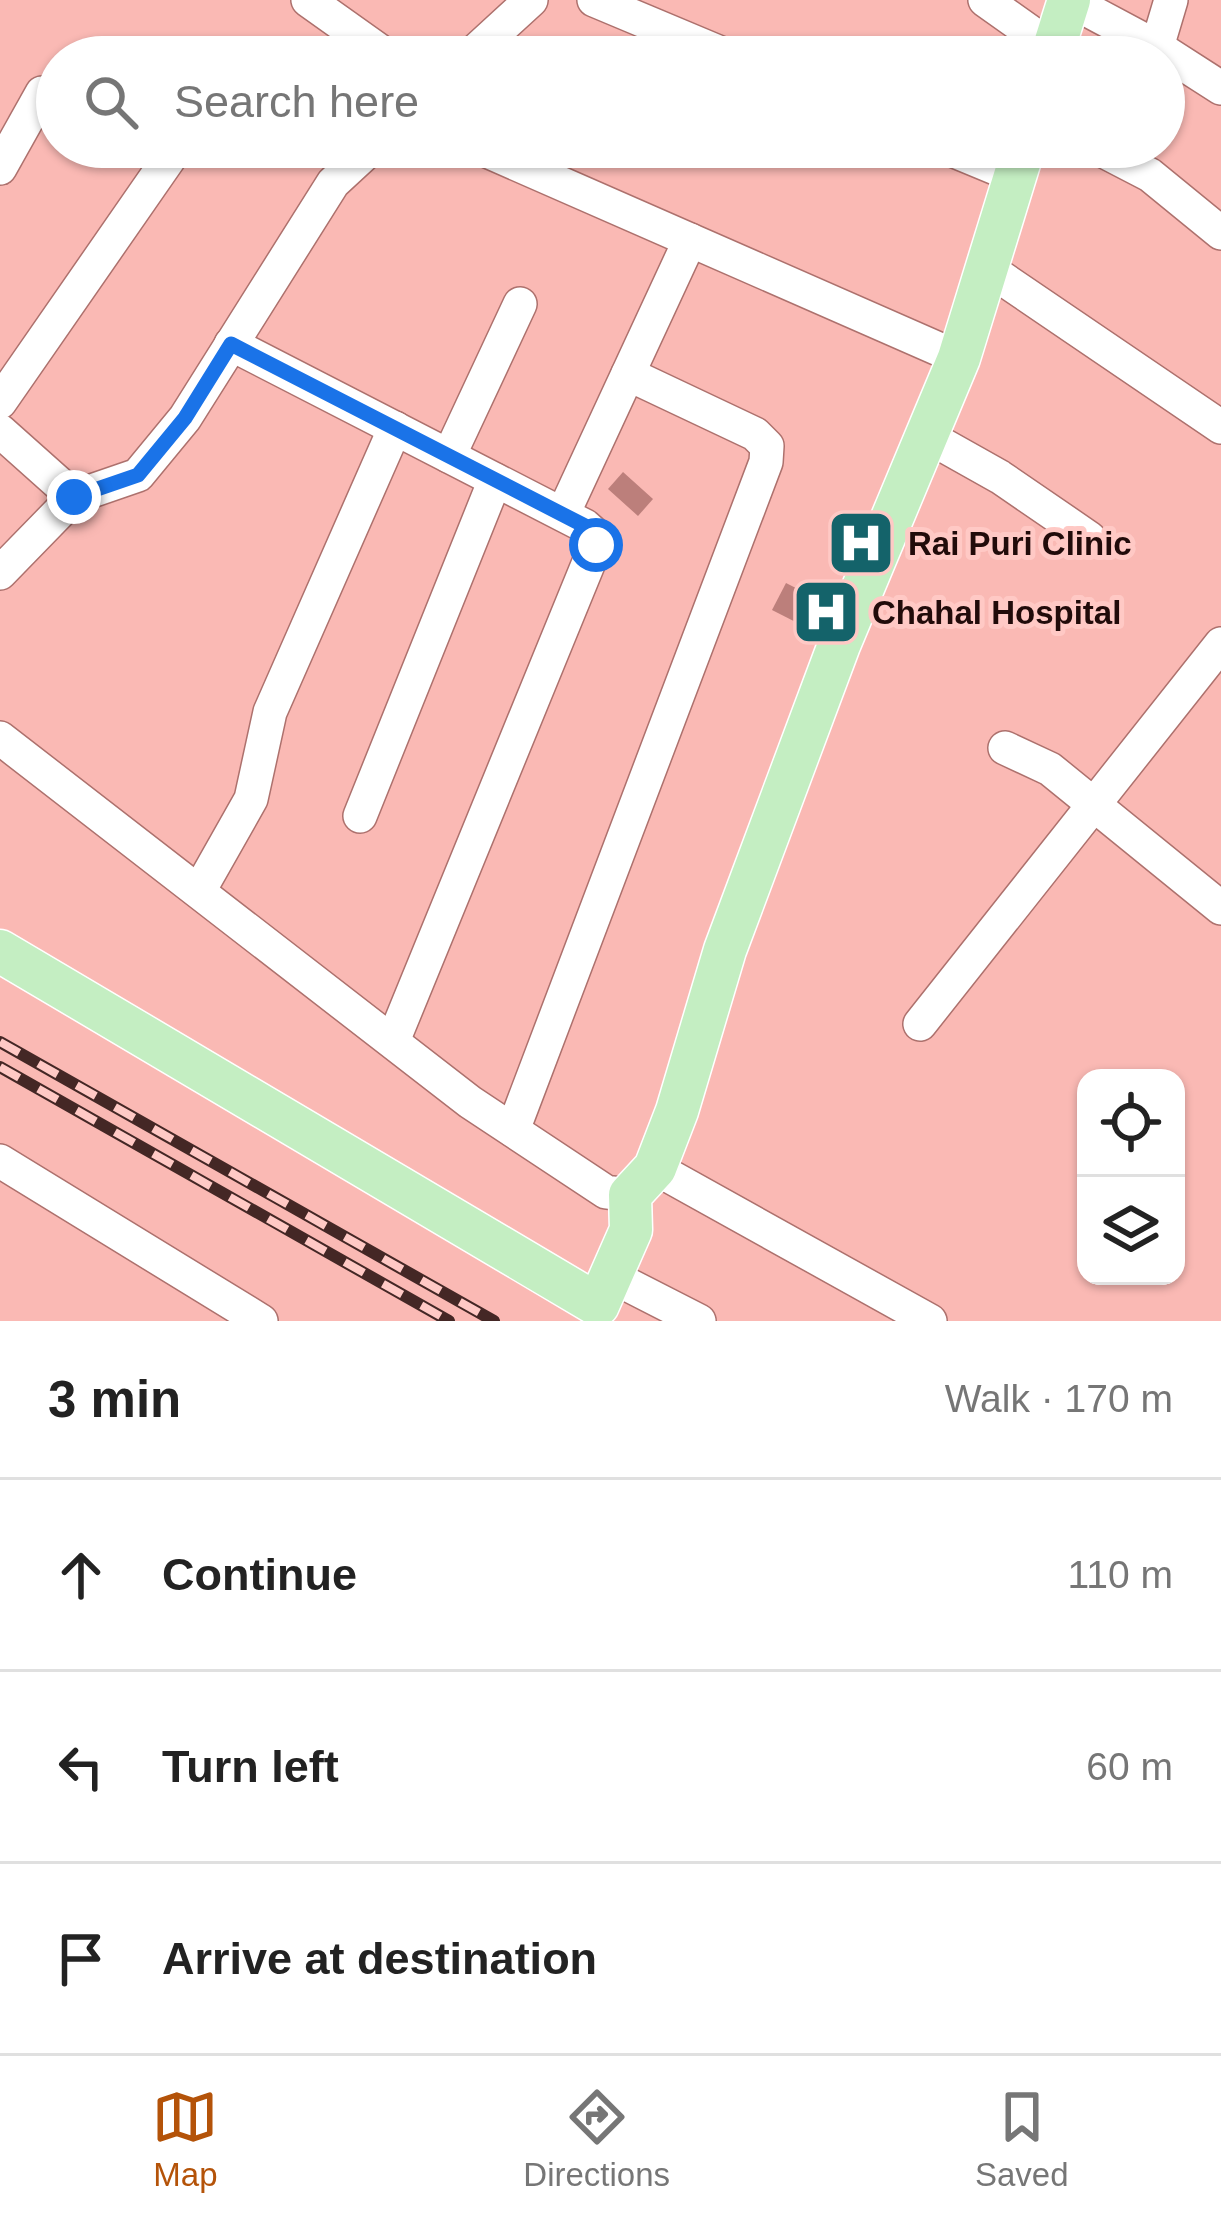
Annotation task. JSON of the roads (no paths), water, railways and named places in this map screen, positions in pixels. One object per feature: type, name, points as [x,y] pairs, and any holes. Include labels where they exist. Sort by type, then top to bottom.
[{"type":"main road","points":[[1058,36],[1069,0]]},
{"type":"main road","points":[[0,951],[600,1300],[631,1230],[642,1181],[677,1111],[724,950],[839,645],[959,358],[1018,168]]},
{"type":"street","points":[[308,0],[359,36]]},
{"type":"street","points":[[492,36],[531,0]]},
{"type":"street","points":[[594,0],[680,36]]},
{"type":"street","points":[[985,0],[1031,36]]},
{"type":"street","points":[[1069,0],[1136,36]]},
{"type":"street","points":[[1161,36],[1172,0]]},
{"type":"street","points":[[1185,65],[1221,88]]},
{"type":"street","points":[[0,168],[36,104]]},
{"type":"street","points":[[0,402],[162,168]]},
{"type":"street","points":[[0,572],[74,497],[138,475],[185,418],[333,183],[349,168]]},
{"type":"street","points":[[526,168],[959,358]]},
{"type":"street","points":[[1136,168],[1221,233]]},
{"type":"street","points":[[562,514],[690,240]]},
{"type":"street","points":[[987,268],[1221,427]]},
{"type":"street","points":[[449,456],[520,304]]},
{"type":"street","points":[[231,344],[590,529],[596,545],[393,1041]]},
{"type":"street","points":[[513,1130],[766,463],[767,446],[755,434],[628,374]]},
{"type":"street","points":[[200,891],[250,799],[270,712],[394,428]]},
{"type":"street","points":[[0,431],[74,497]]},
{"type":"street","points":[[927,436],[1000,477],[1090,538]]},
{"type":"street","points":[[360,816],[495,480]]},
{"type":"street","points":[[920,1024],[1221,644]]},
{"type":"street","points":[[0,738],[393,1041],[605,1192],[642,1181],[930,1321]]},
{"type":"street","points":[[1005,748],[1050,770],[1221,908]]},
{"type":"street","points":[[0,1161],[261,1321]]},
{"type":"street","points":[[600,1300],[699,1321]]},
{"type":"railway","points":[[0,1042],[494,1321]]},
{"type":"railway","points":[[0,1067],[449,1321]]},
{"type":"place","name":"Rai Puri Clinic","points":[[861,543]]},
{"type":"place","name":"Chahal Hospital","points":[[826,612]]}]
